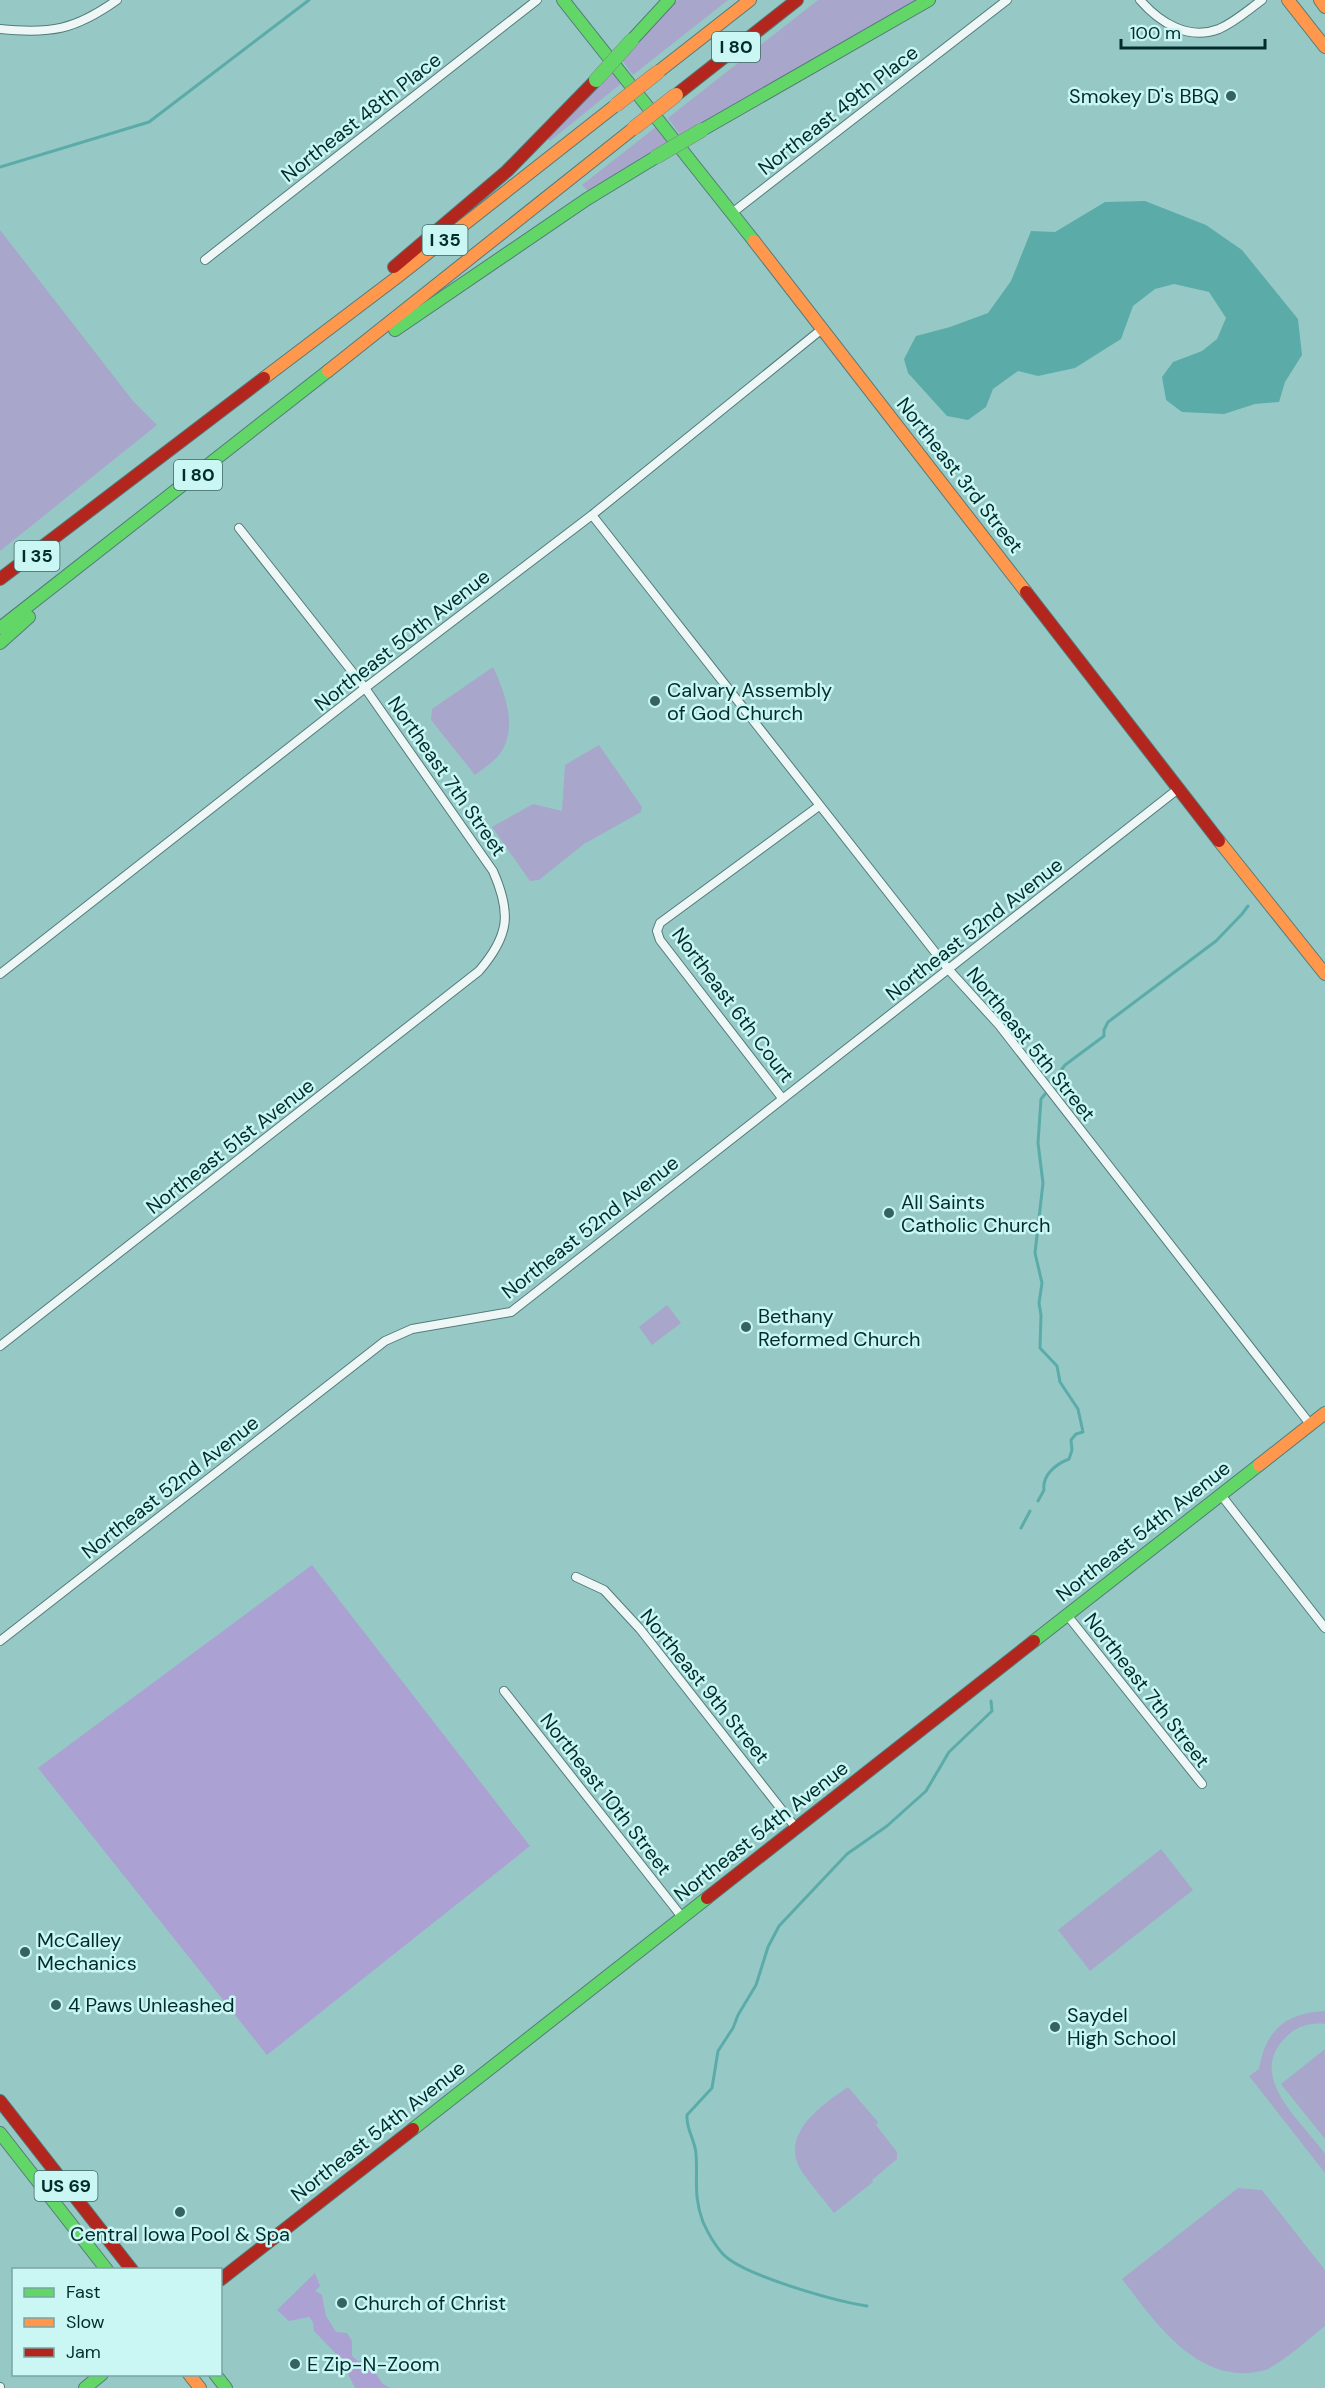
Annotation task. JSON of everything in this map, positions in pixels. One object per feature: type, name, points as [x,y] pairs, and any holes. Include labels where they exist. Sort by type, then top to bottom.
[{"type":"main road","name":"Northeast 3rd Street","points":[[563,0],[732,213],[1178,789],[1325,974]]},
{"type":"main road","points":[[271,373],[507,171],[596,80],[669,0]]},
{"type":"main road","name":"I 80","points":[[616,105],[750,0]]},
{"type":"main road","name":"I 80","points":[[0,628],[296,398],[797,0]]},
{"type":"main road","points":[[296,398],[578,205],[702,130],[929,0]]},
{"type":"main road","points":[[1288,0],[1325,47]]},
{"type":"main road","points":[[1320,0],[1325,6]]},
{"type":"main road","name":"I 35","points":[[0,589],[74,524],[396,278],[616,105]]},
{"type":"main road","points":[[0,579],[74,524]]},
{"type":"main road","points":[[0,643],[99,551]]},
{"type":"main road","name":"Northeast 54th Avenue","points":[[222,2278],[1325,1413]]},
{"type":"main road","name":"US 69","points":[[0,2101],[130,2268]]},
{"type":"main road","name":"US 69","points":[[0,2133],[105,2268]]},
{"type":"main road","points":[[85,2388],[100,2376]]},
{"type":"main road","points":[[191,2376],[200,2388]]},
{"type":"main road","points":[[217,2376],[226,2388]]},
{"type":"street","points":[[0,29],[33,32],[79,24],[117,0]]},
{"type":"street","name":"Northeast 48th Place","points":[[205,260],[537,0]]},
{"type":"street","name":"Northeast 49th Place","points":[[732,213],[1007,0]]},
{"type":"street","points":[[1140,0],[1171,26],[1185,31],[1202,32],[1217,30],[1229,24],[1262,0]]},
{"type":"street","name":"Northeast 50th Avenue","points":[[0,974],[365,688],[592,515],[822,329]]},
{"type":"street","name":"Northeast 5th Street","points":[[592,515],[819,806],[950,970],[999,1025],[1310,1424]]},
{"type":"street","name":"Northeast 7th Street","points":[[238,528],[365,688],[493,871],[505,905],[504,932],[492,956],[478,971]]},
{"type":"street","name":"Northeast 52nd Avenue","points":[[0,1641],[385,1341],[412,1329],[511,1312],[1178,789]]},
{"type":"street","name":"Northeast 6th Court","points":[[782,1098],[660,940],[657,931],[660,923],[819,806]]},
{"type":"street","name":"Northeast 51st Avenue","points":[[0,1346],[478,971]]},
{"type":"street","points":[[1221,1495],[1325,1628]]},
{"type":"street","name":"Northeast 9th Street","points":[[576,1577],[603,1590],[640,1629],[796,1828]]},
{"type":"street","name":"Northeast 7th Street","points":[[1067,1615],[1202,1784]]},
{"type":"street","name":"Northeast 10th Street","points":[[504,1691],[682,1917]]},
{"type":"shaded area","points":[[677,0],[728,0],[633,75],[622,60]]},
{"type":"shaded area","points":[[818,0],[919,0],[681,136],[668,118]]},
{"type":"shaded area","points":[[613,70],[623,82],[550,141],[547,138]]},
{"type":"shaded area","points":[[656,127],[668,143],[588,191],[582,185]]},
{"type":"shaded area","points":[[1145,201],[1206,225],[1242,250],[1298,319],[1302,355],[1285,382],[1279,402],[1255,404],[1224,414],[1182,412],[1166,400],[1162,377],[1173,362],[1202,351],[1217,339],[1226,318],[1209,292],[1174,284],[1155,289],[1133,306],[1121,339],[1075,368],[1038,376],[1018,371],[993,389],[986,407],[968,420],[947,416],[908,373],[904,359],[916,336],[988,313],[1011,281],[1031,231],[1055,232],[1105,202]]},
{"type":"shaded area","points":[[0,230],[133,401],[157,425],[0,551]]},
{"type":"shaded area","points":[[493,667],[505,697],[509,729],[501,753],[475,775],[431,720],[432,709]]},
{"type":"shaded area","points":[[599,745],[642,807],[641,812],[584,844],[539,880],[530,881],[492,827],[533,804],[562,811],[565,765]]},
{"type":"shaded area","points":[[667,1305],[681,1323],[652,1345],[639,1327]]},
{"type":"shaded area","points":[[312,1565],[530,1846],[267,2055],[38,1768]]},
{"type":"shaded area","points":[[1161,1849],[1193,1890],[1090,1971],[1058,1930]]},
{"type":"shaded area","points":[[1325,2011],[1325,2024],[1304,2026],[1295,2030],[1276,2050],[1272,2063],[1273,2077],[1285,2104],[1325,2154],[1325,2173],[1249,2076],[1259,2069],[1267,2044],[1272,2034],[1280,2026],[1299,2015]]},
{"type":"shaded area","points":[[1325,2049],[1325,2139],[1281,2084]]},
{"type":"shaded area","points":[[848,2087],[878,2122],[876,2125],[897,2152],[897,2159],[872,2180],[873,2182],[834,2213],[802,2172],[796,2158],[795,2145],[806,2122]]},
{"type":"shaded area","points":[[1238,2188],[1262,2190],[1325,2270],[1325,2326],[1274,2366],[1266,2370],[1242,2373],[1220,2370],[1200,2361],[1182,2348],[1149,2314],[1122,2279]]},
{"type":"shaded area","points":[[315,2273],[320,2286],[315,2291],[322,2295],[326,2316],[336,2332],[347,2333],[352,2341],[352,2356],[358,2361],[365,2359],[383,2384],[390,2388],[355,2388],[345,2363],[314,2331],[313,2322],[309,2317],[289,2321],[277,2310]]},
{"type":"waterway","points":[[0,167],[149,122],[309,0]]},
{"type":"waterway","points":[[1053,1081],[1065,1065],[1104,1036],[1108,1022],[1216,941],[1248,906]]},
{"type":"waterway","points":[[1038,1501],[1048,1475],[1055,1467],[1069,1459],[1072,1450],[1071,1440],[1076,1434],[1083,1432],[1078,1409],[1060,1382],[1057,1366],[1040,1348],[1039,1303],[1042,1283],[1035,1253],[1043,1183],[1038,1143],[1041,1099],[1045,1094]]},
{"type":"waterway","points":[[1021,1528],[1030,1511]]},
{"type":"waterway","points":[[867,2306],[812,2293],[768,2278],[748,2270],[722,2253],[709,2234],[700,2213],[697,2196],[696,2154],[687,2115],[712,2088],[718,2051],[756,1985],[768,1947],[779,1926],[847,1854],[887,1826],[926,1791],[949,1752],[992,1711],[991,1701]]},
{"type":"traffic: fast","points":[[563,0],[754,241]]},
{"type":"traffic: fast","points":[[632,40],[669,0]]},
{"type":"traffic: fast","points":[[702,130],[929,0]]},
{"type":"traffic: fast","points":[[596,80],[632,40]]},
{"type":"traffic: fast","points":[[656,157],[702,130]]},
{"type":"traffic: fast","points":[[395,330],[587,199],[656,157]]},
{"type":"traffic: fast","points":[[0,628],[328,371]]},
{"type":"traffic: fast","points":[[0,643],[29,617]]},
{"type":"traffic: fast","points":[[1034,1641],[1259,1465]]},
{"type":"traffic: fast","points":[[413,2129],[707,1898]]},
{"type":"traffic: fast","points":[[0,2133],[105,2268]]},
{"type":"traffic: fast","points":[[85,2388],[100,2376]]},
{"type":"traffic: fast","points":[[217,2376],[226,2388]]},
{"type":"traffic: slow","points":[[658,72],[750,0]]},
{"type":"traffic: slow","points":[[1288,0],[1325,47]]},
{"type":"traffic: slow","points":[[1320,0],[1325,7]]},
{"type":"traffic: slow","points":[[616,105],[658,72]]},
{"type":"traffic: slow","points":[[634,128],[676,95]]},
{"type":"traffic: slow","points":[[264,378],[396,278],[616,105]]},
{"type":"traffic: slow","points":[[328,371],[634,128]]},
{"type":"traffic: slow","points":[[754,241],[1026,592]]},
{"type":"traffic: slow","points":[[1219,841],[1325,974]]},
{"type":"traffic: slow","points":[[1259,1465],[1325,1413]]},
{"type":"traffic: slow","points":[[191,2376],[200,2388]]},
{"type":"traffic: jam","points":[[676,95],[797,0]]},
{"type":"traffic: jam","points":[[394,267],[507,171],[596,80]]},
{"type":"traffic: jam","points":[[0,579],[264,378]]},
{"type":"traffic: jam","points":[[1026,592],[1219,841]]},
{"type":"traffic: jam","points":[[707,1898],[1034,1641]]},
{"type":"traffic: jam","points":[[0,2101],[130,2268]]},
{"type":"traffic: jam","points":[[222,2278],[413,2129]]},
{"type":"place","name":"Smokey D's BBQ","points":[[1231,96]]},
{"type":"place","name":"Calvary Assembly of God Church","points":[[655,701]]},
{"type":"place","name":"All Saints Catholic Church","points":[[889,1213]]},
{"type":"place","name":"Bethany Reformed Church","points":[[746,1327]]},
{"type":"place","name":"McCalley Mechanics","points":[[25,1952]]},
{"type":"place","name":"4 Paws Unleashed","points":[[56,2005]]},
{"type":"place","name":"Saydel High School","points":[[1055,2027]]},
{"type":"place","name":"Central Iowa Pool & Spa","points":[[180,2212]]},
{"type":"place","name":"Church of Christ","points":[[342,2303]]},
{"type":"place","name":"E Zip-N-Zoom","points":[[295,2364]]}]
